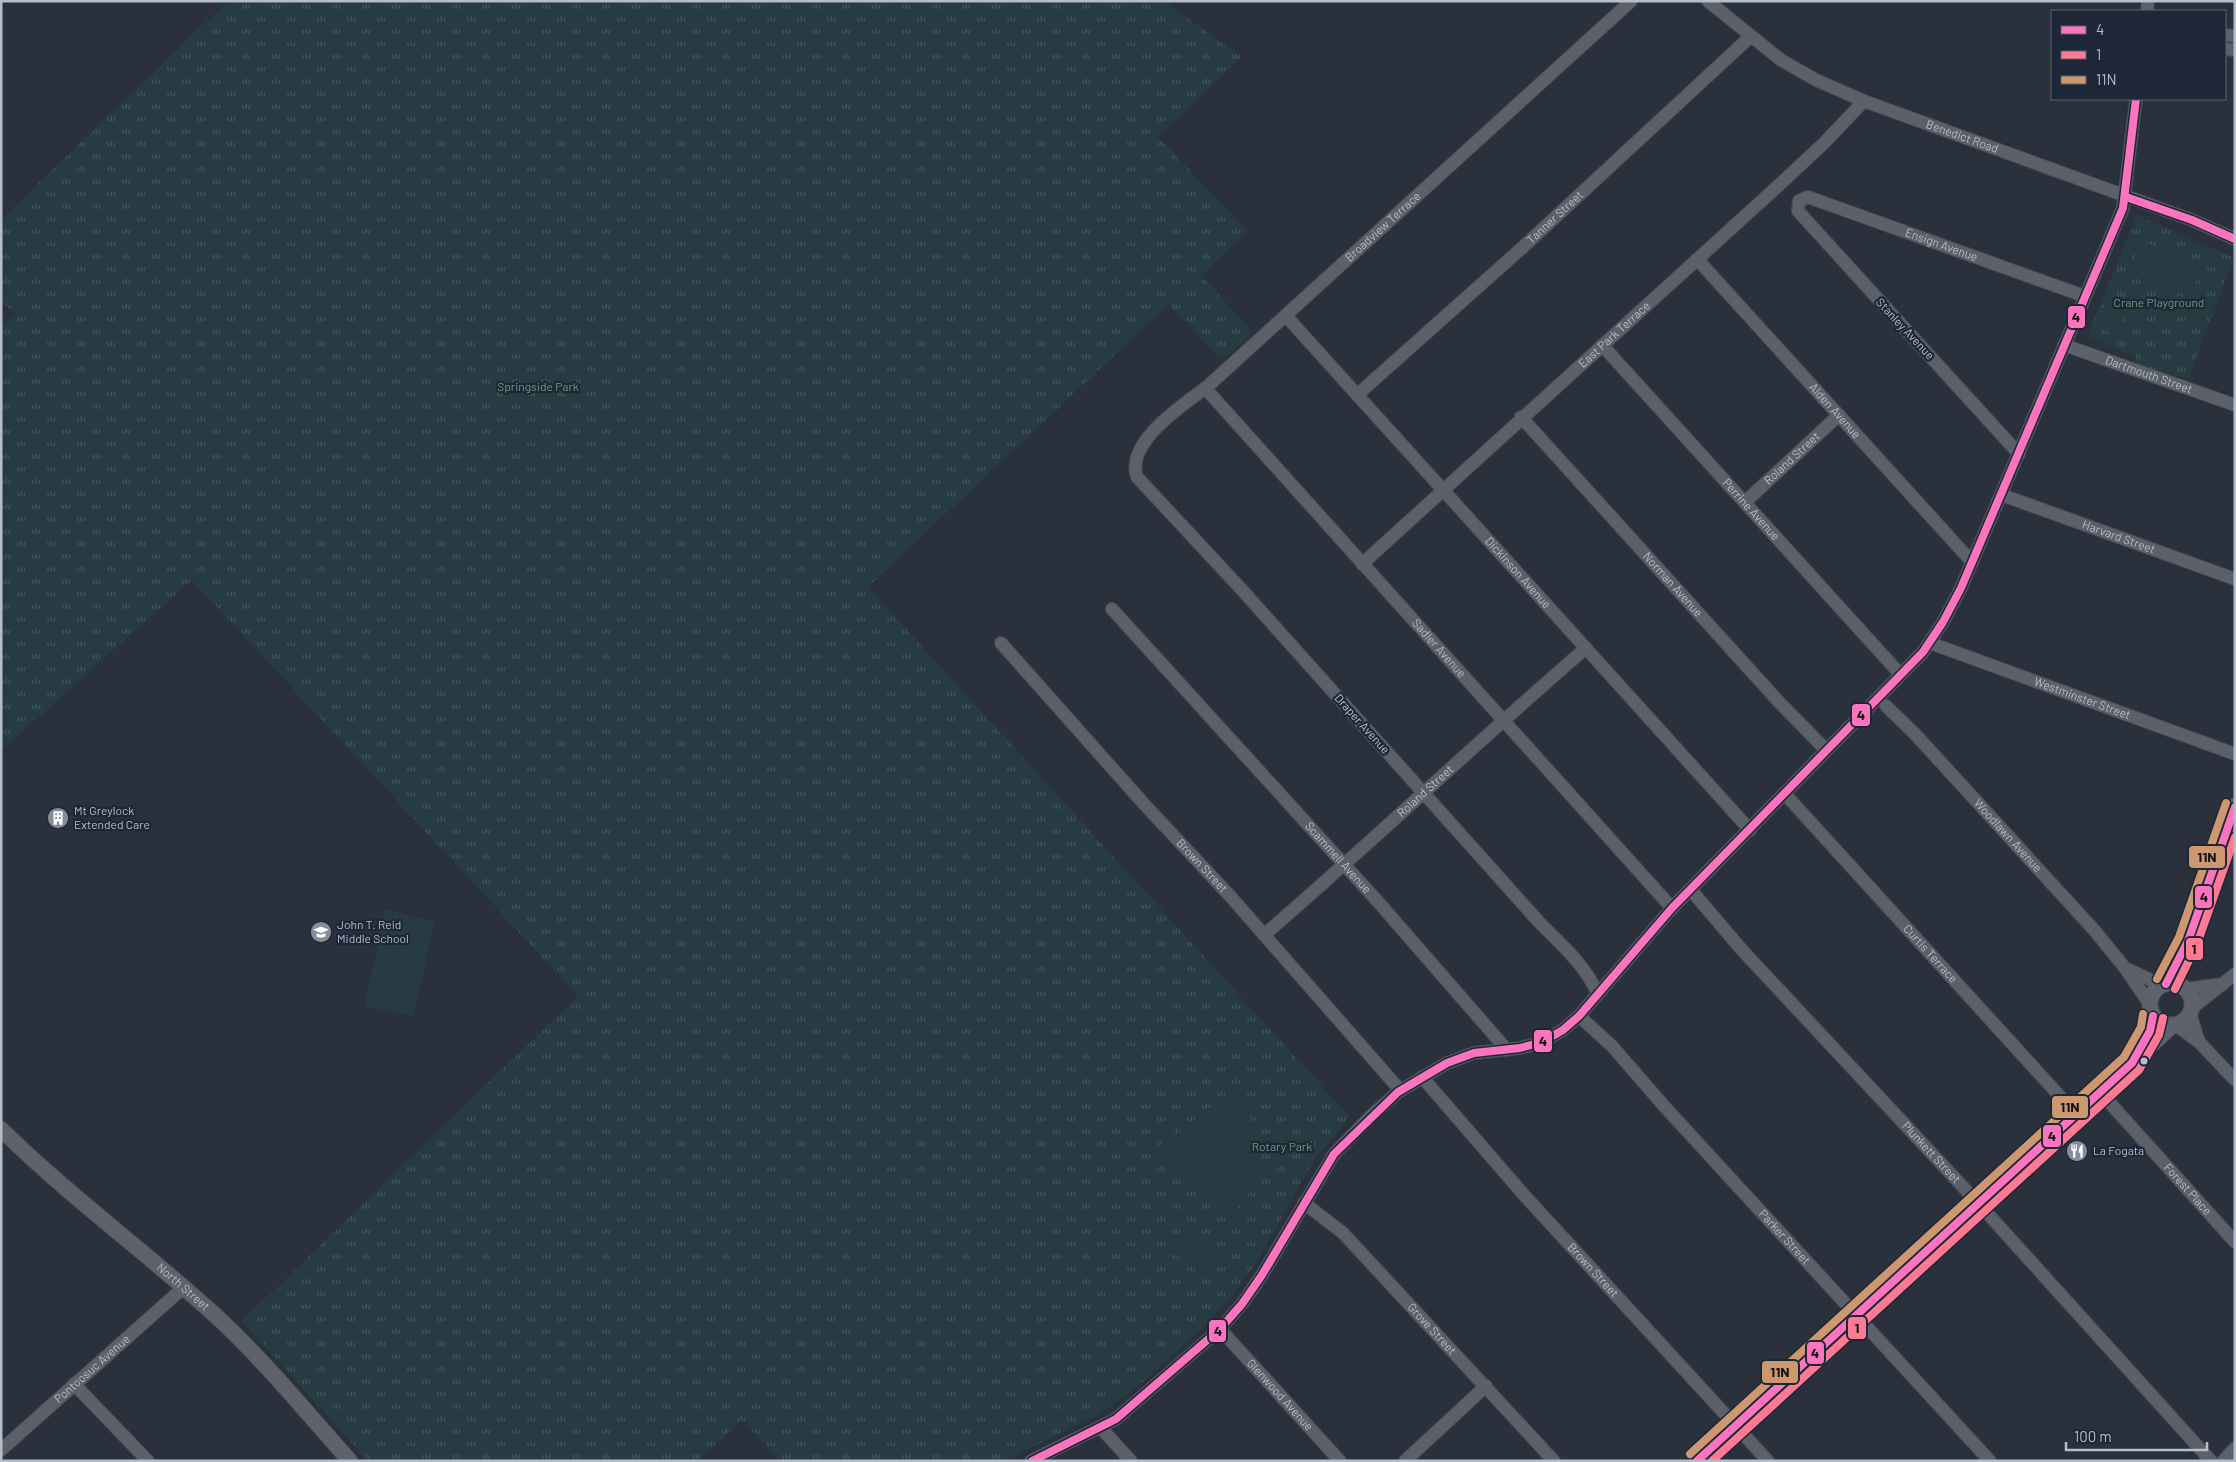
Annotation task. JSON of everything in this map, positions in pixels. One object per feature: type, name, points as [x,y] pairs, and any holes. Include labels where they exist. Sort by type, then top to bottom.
[{"type":"main road","points":[[2132,1063],[2150,1031],[2153,992],[2164,984],[2188,941],[2235,806]]},
{"type":"main road","points":[[2184,988],[2188,941]]},
{"type":"main road","points":[[1697,1461],[2191,1011],[2190,994],[2184,988],[2164,984]]},
{"type":"main road","points":[[2151,1009],[2161,1024],[2175,1026]]},
{"type":"main road","name":"North Street","points":[[1,1129],[42,1168],[183,1288],[243,1343],[350,1461]]},
{"type":"street","name":"Broadview Terrace","points":[[1138,453],[1140,446],[1168,418],[1205,388],[1286,316],[1632,1]]},
{"type":"street","name":"Benedict Road","points":[[1708,1],[1750,37],[1800,72],[1864,101],[2192,220],[2235,239]]},
{"type":"street","name":"Tanner Street","points":[[1357,395],[1630,149],[1750,37]]},
{"type":"street","points":[[1031,1461],[1100,1427],[1123,1413],[1220,1329],[1242,1304],[1262,1275],[1334,1154],[1372,1115],[1400,1090],[1447,1063],[1474,1053],[1506,1050],[1542,1042],[1563,1030],[1579,1016],[1672,908],[1930,643],[1943,622],[2002,495],[2126,197],[2136,100]]},
{"type":"street","name":"East Park Terrace","points":[[1362,564],[1521,417],[1824,143],[1864,101]]},
{"type":"street","name":"Ensign Avenue","points":[[1799,201],[1808,197],[2084,296]]},
{"type":"street","name":"Stanley Avenue","points":[[1799,201],[1798,211],[2019,454]]},
{"type":"street","name":"Alden Avenue","points":[[1697,259],[1972,562]]},
{"type":"street","name":"Dickinson Avenue","points":[[1286,316],[1750,830]]},
{"type":"street","name":"Perrine Avenue","points":[[1602,345],[1900,674]]},
{"type":"street","name":"Dartmouth Street","points":[[2064,345],[2235,405]]},
{"type":"street","name":"Sadler Avenue","points":[[1205,388],[1672,908]]},
{"type":"street","name":"Roland Street","points":[[1745,502],[1839,415]]},
{"type":"street","name":"Norman Avenue","points":[[1521,417],[1727,642],[1778,702],[1826,750]]},
{"type":"street","name":"Draper Avenue","points":[[1138,453],[1134,468],[1137,477],[1243,591],[1571,954],[1587,973],[1598,994]]},
{"type":"street","name":"Harvard Street","points":[[2002,495],[2235,579]]},
{"type":"street","name":"Scammell Avenue","points":[[1112,609],[1345,865],[1450,983],[1506,1050]]},
{"type":"street","name":"Brown Street","points":[[1001,643],[1264,935],[1400,1090]]},
{"type":"street","name":"Westminster Street","points":[[1930,643],[2235,754]]},
{"type":"street","name":"Roland Street","points":[[1264,935],[1345,865],[1503,719],[1586,648]]},
{"type":"street","name":"Woodlawn Avenue","points":[[1886,706],[1991,817],[2125,968],[2151,1009]]},
{"type":"street","name":"Curtis Terrace","points":[[1785,794],[2076,1114]]},
{"type":"street","name":"Plunkett Street","points":[[1691,890],[1742,950],[1979,1204],[2211,1461]]},
{"type":"street","name":"Woodlawn Avenue","points":[[2125,968],[2164,984]]},
{"type":"street","points":[[2198,1042],[2191,1011],[2235,974]]},
{"type":"street","points":[[2184,988],[2223,984]]},
{"type":"street","name":"Parker Street","points":[[1579,1016],[1612,1046],[1664,1106],[1990,1461]]},
{"type":"street","points":[[2175,1026],[2198,1042],[2235,1080]]},
{"type":"street","name":"Brown Street","points":[[1422,1076],[1524,1195],[1768,1461]]},
{"type":"street","name":"Forest Place","points":[[2100,1092],[2235,1242]]},
{"type":"street","name":"Grove Street","points":[[1304,1203],[1343,1233],[1554,1461]]},
{"type":"street","name":"Pontoosuc Avenue","points":[[1,1450],[183,1288]]},
{"type":"street","name":"Glenwood Avenue","points":[[1220,1329],[1340,1461]]},
{"type":"street","points":[[74,1384],[148,1461]]},
{"type":"street","points":[[1404,1461],[1486,1386]]},
{"type":"street","points":[[1100,1427],[1131,1461]]},
{"type":"street","points":[[2223,1461],[2235,1448]]},
{"type":"green space","name":"Springside Park","points":[[228,1],[1164,1],[1242,57],[1158,137],[1248,231],[1201,275],[1253,332],[1221,361],[1169,304],[868,587],[1350,1117],[1314,1160],[1258,1260],[1231,1297],[1200,1330],[1144,1381],[1100,1414],[1003,1461],[780,1461],[742,1420],[697,1461],[368,1461],[242,1321],[578,996],[192,580],[1,751],[1,327],[15,314],[1,301],[1,219]]},
{"type":"green space","name":"Crane Playground","points":[[2137,215],[2234,258],[2188,379],[2135,364],[2136,356],[2087,337]]},
{"type":"green space","points":[[2142,241],[2203,265],[2190,297],[2129,272]]},
{"type":"green space","points":[[2110,293],[2130,302],[2115,335],[2095,326]]},
{"type":"green space","points":[[385,909],[435,922],[413,1016],[365,1006]]},
{"type":"green space","points":[[1232,1090],[1248,1113],[1257,1139],[1259,1152],[1255,1180],[1243,1202],[1231,1214],[1175,1171],[1171,1174],[1166,1169],[1170,1167],[1159,1157],[1158,1148],[1167,1137],[1165,1134],[1172,1130],[1176,1134]]},
{"type":"green space","points":[[1187,1236],[1221,1261],[1208,1279],[1175,1254]]},
{"type":"transit line","name":"4","points":[[1032,1461],[1116,1419],[1220,1329],[1242,1304],[1262,1275],[1334,1154],[1398,1092],[1447,1063],[1474,1053],[1520,1048],[1542,1042],[1563,1030],[1579,1016],[1672,908],[1923,652],[1943,622],[1961,588],[2123,208],[2136,100]]},
{"type":"transit line","name":"4","points":[[2126,197],[2192,220],[2235,239]]},
{"type":"transit line","name":"11N","points":[[2157,979],[2179,937],[2226,803]]},
{"type":"transit line","name":"4","points":[[2166,984],[2188,941],[2235,807]]},
{"type":"transit line","name":"1","points":[[2175,989],[2197,944],[2235,837]]},
{"type":"transit line","name":"11N","points":[[1690,1454],[2124,1057],[2141,1027],[2143,1014]]},
{"type":"transit line","name":"4","points":[[1697,1461],[2132,1063],[2150,1031],[2153,1016]]},
{"type":"transit line","name":"1","points":[[1712,1461],[2139,1070],[2159,1035],[2163,1018]]},
{"type":"place","name":"Mt Greylock Extended Care","points":[[58,818]]},
{"type":"place","name":"John T. Reid Middle School","points":[[321,932]]},
{"type":"place","name":"La Fogata","points":[[2077,1151]]},
{"type":"park label","name":"Rotary Park","points":[[1282,1147]]}]
